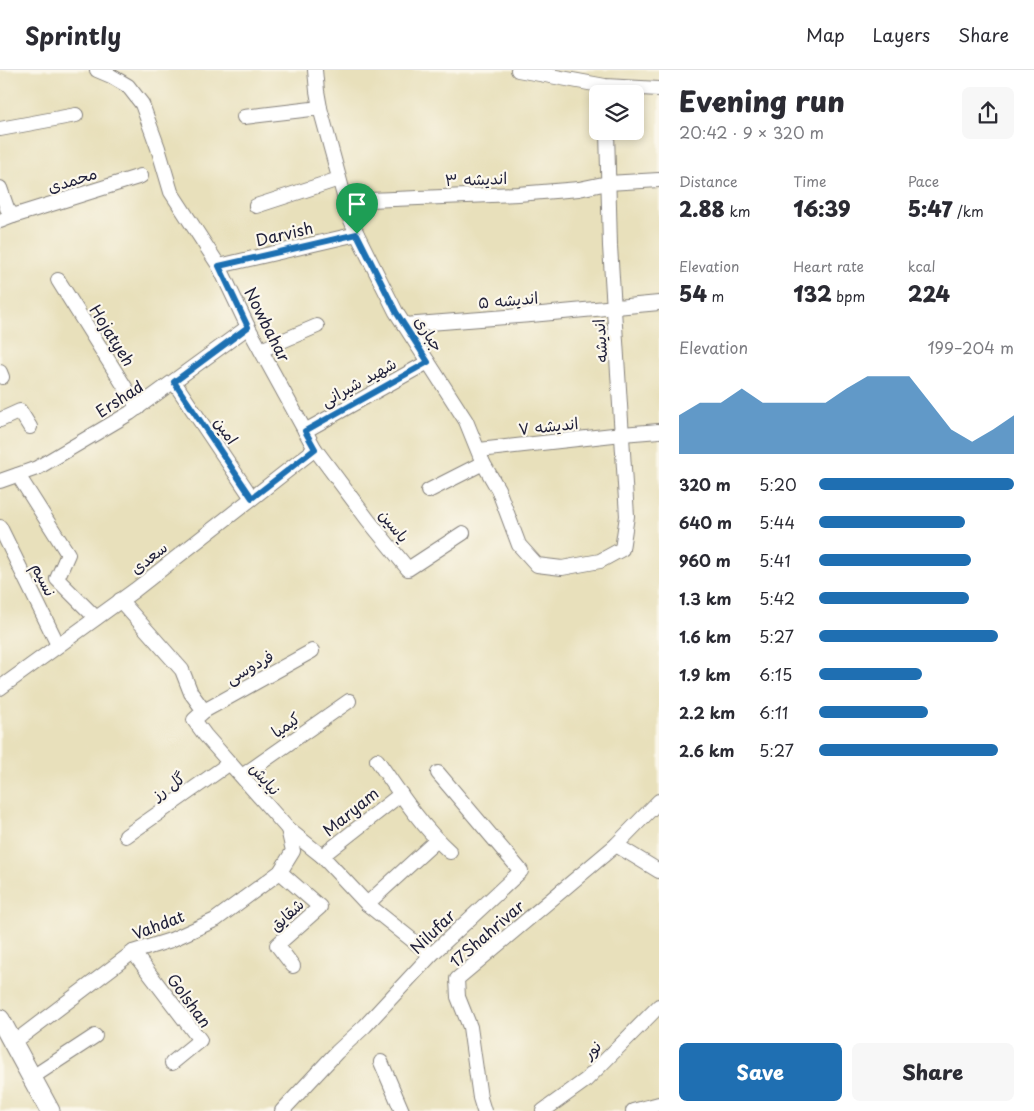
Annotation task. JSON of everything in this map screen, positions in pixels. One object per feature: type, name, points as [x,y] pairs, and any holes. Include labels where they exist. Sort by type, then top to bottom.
[{"type":"main road","points":[[0,1019],[50,1111]]},
{"type":"street","name":"Nowbahar","points":[[97,70],[128,86],[142,104],[171,192],[219,266],[260,350],[315,449]]},
{"type":"street","name":"جباری","points":[[315,70],[320,108],[338,180],[357,234],[396,312],[466,421],[498,489],[519,545],[537,565]]},
{"type":"street","points":[[518,70],[589,86]]},
{"type":"street","points":[[644,89],[659,89]]},
{"type":"street","points":[[244,117],[320,108]]},
{"type":"street","points":[[0,130],[76,115]]},
{"type":"street","name":"اندیشه","points":[[537,565],[562,568],[600,561],[622,549],[627,516],[610,246],[607,140]]},
{"type":"street","name":"محمدی","points":[[6,218],[141,176]]},
{"type":"street","points":[[256,206],[338,180]]},
{"type":"street","name":"اندیشه ۳","points":[[345,201],[518,194],[579,189],[608,183],[659,180]]},
{"type":"street","points":[[0,188],[7,208],[6,218]]},
{"type":"street","name":"Darvish","points":[[219,266],[357,234]]},
{"type":"street","name":"Hojatyeh","points":[[58,280],[138,408]]},
{"type":"street","name":"اندیشه ۵","points":[[404,325],[659,303]]},
{"type":"street","points":[[260,350],[317,326]]},
{"type":"street","name":"Ershad","points":[[0,482],[37,468],[138,408],[248,327]]},
{"type":"street","name":"شهید شیرانی","points":[[305,431],[428,362]]},
{"type":"street","name":"امین","points":[[174,382],[252,498]]},
{"type":"street","points":[[0,420],[20,411],[30,427]]},
{"type":"street","name":"اندیشه ۷","points":[[481,456],[622,434],[659,431]]},
{"type":"street","name":"سعدی","points":[[0,688],[120,600],[315,449]]},
{"type":"street","name":"یاسین","points":[[315,449],[368,520],[408,569],[463,533]]},
{"type":"street","points":[[428,491],[481,456]]},
{"type":"street","points":[[18,475],[68,554],[57,579],[96,618]]},
{"type":"street","name":"نسیم","points":[[0,527],[58,645]]},
{"type":"street","points":[[120,600],[182,670],[191,693],[204,711]]},
{"type":"street","name":"فردوسی","points":[[204,711],[312,651]]},
{"type":"street","name":"کیمیا","points":[[242,776],[349,701]]},
{"type":"street","name":"نیایش","points":[[204,711],[194,720],[288,829],[322,856],[367,904],[431,955]]},
{"type":"street","points":[[377,760],[400,794],[437,840],[450,852]]},
{"type":"street","name":"گل رز","points":[[126,836],[230,763]]},
{"type":"street","name":"Nilufar","points":[[282,1111],[431,955],[521,871],[438,773]]},
{"type":"street","name":"Maryam","points":[[322,856],[400,794]]},
{"type":"street","name":"17Shahrivar","points":[[484,1111],[480,1098],[470,1027],[458,997],[457,979],[616,845],[659,801]]},
{"type":"street","name":"Vahdat","points":[[13,1043],[133,952],[171,940],[215,920],[280,872],[294,851],[288,829]]},
{"type":"street","points":[[367,904],[437,840]]},
{"type":"street","points":[[616,845],[659,870]]},
{"type":"street","name":"شقایق","points":[[280,872],[320,907],[277,945],[294,966]]},
{"type":"street","name":"Golshan","points":[[133,952],[200,1040],[172,1063]]},
{"type":"street","name":"نور","points":[[543,1111],[586,1080],[659,1006]]},
{"type":"street","points":[[32,1078],[95,1036]]},
{"type":"street","points":[[381,1062],[402,1111]]},
{"type":"street","points":[[634,1111],[659,1104]]},
{"type":"route","points":[[357,234],[396,312],[428,362],[305,431],[315,449],[252,498],[174,382],[248,327],[219,266],[357,234]]}]
